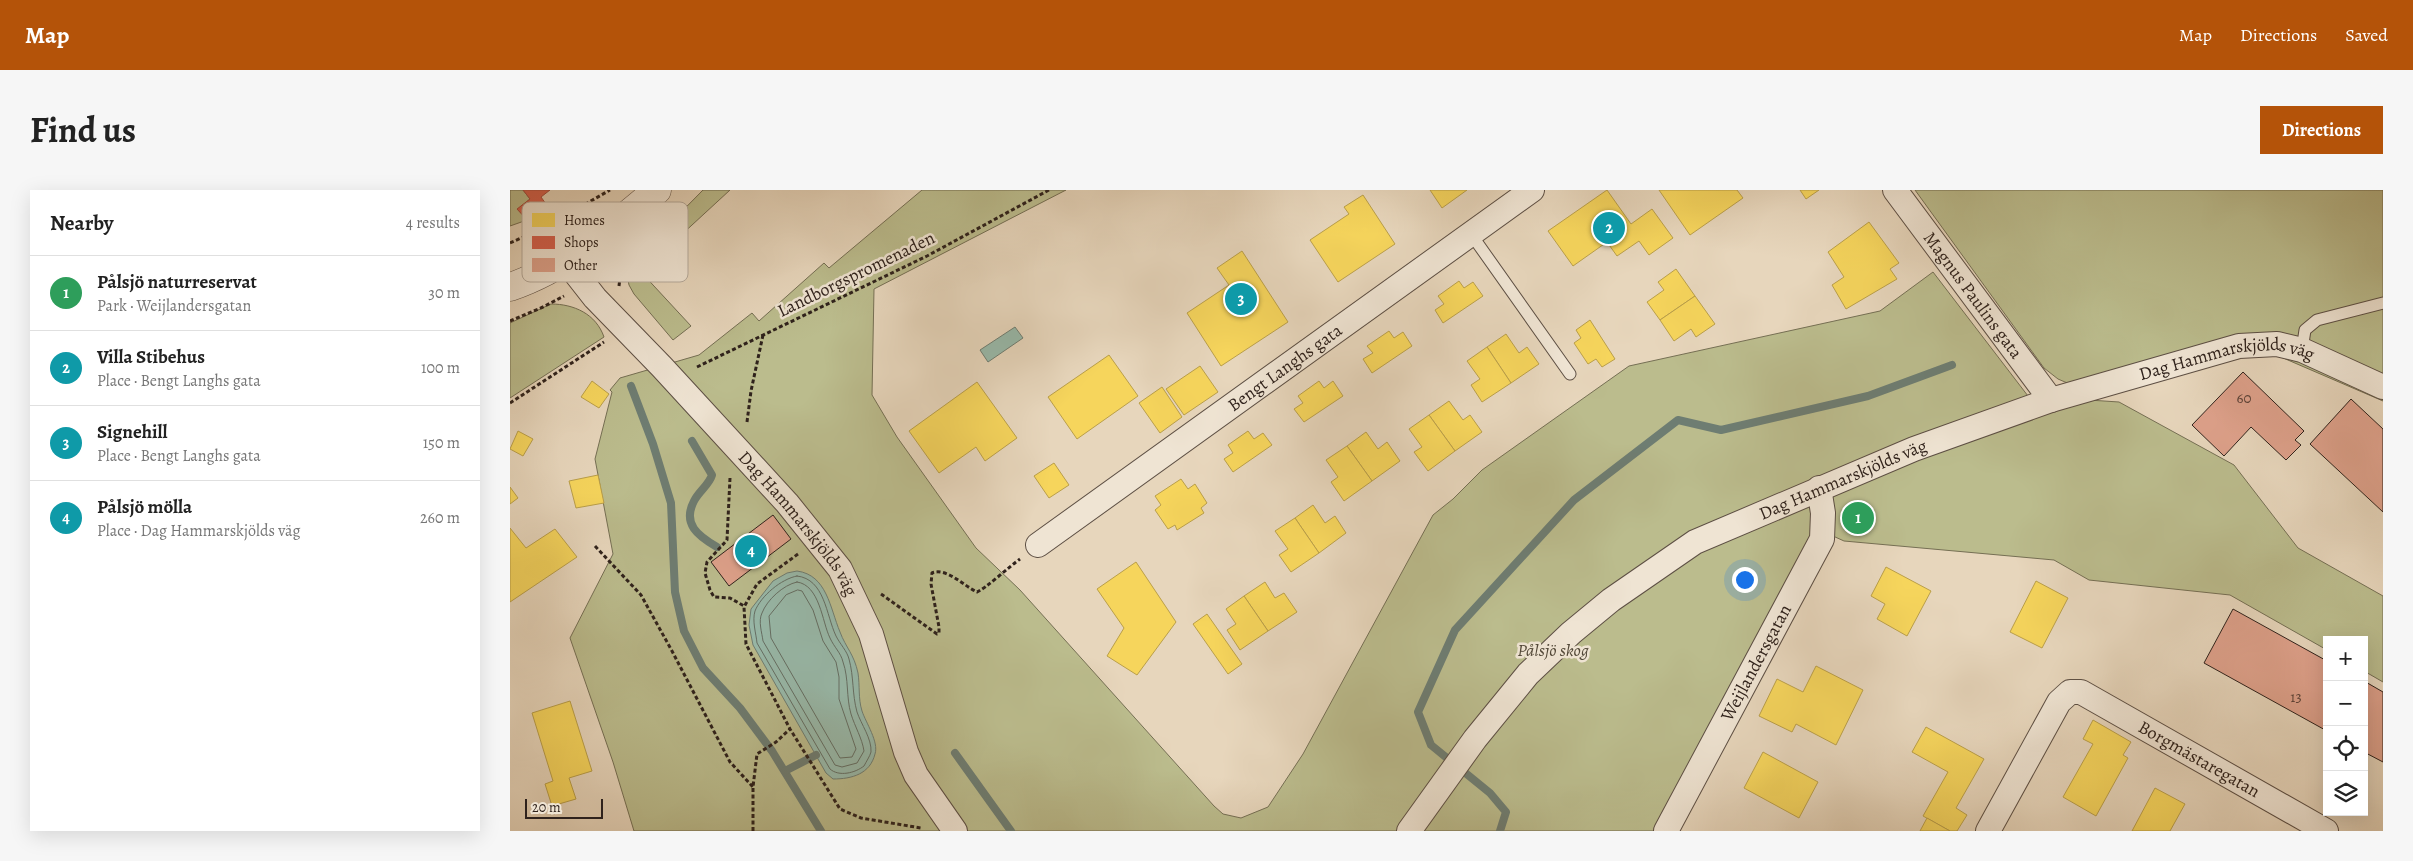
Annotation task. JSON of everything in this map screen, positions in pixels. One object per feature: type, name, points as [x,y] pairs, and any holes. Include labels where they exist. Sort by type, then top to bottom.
[{"type":"street","points":[[642,202],[657,190]]},
{"type":"street","name":"Bengt Langhs gata","points":[[1038,546],[1532,190]]},
{"type":"street","name":"Magnus Paulins gata","points":[[1895,190],[2051,400]]},
{"type":"street","points":[[510,286],[522,282]]},
{"type":"street","name":"Dag Hammarskjölds väg","points":[[582,282],[595,298],[673,378],[736,447],[818,539],[840,569],[871,634],[906,752],[916,775],[955,831]]},
{"type":"street","name":"Dag Hammarskjölds väg","points":[[1409,831],[1474,739],[1528,674],[1571,633],[1611,600],[1695,542],[1914,449],[2051,400],[2239,346],[2277,344],[2302,350],[2383,387]]},
{"type":"street","name":"Weijlandersgatan","points":[[1666,831],[1822,539],[1823,513],[1819,488]]},
{"type":"street","name":"Borgmästaregatan","points":[[1988,831],[2059,702],[2070,692],[2082,692],[2326,831]]},
{"type":"lane","points":[[1471,234],[1570,374]]},
{"type":"lane","points":[[2302,350],[2306,330],[2316,320],[2383,304]]},
{"type":"path","points":[[589,202],[610,190]]},
{"type":"path","name":"Landborgspromenaden","points":[[673,378],[927,256],[1049,190]]},
{"type":"path","points":[[510,243],[522,238]]},
{"type":"path","points":[[618,282],[621,290]]},
{"type":"path","points":[[510,403],[625,328]]},
{"type":"path","points":[[744,606],[730,598],[714,597],[705,573],[708,562],[727,540],[731,462],[736,447],[744,434],[748,419],[751,391],[764,335]]},
{"type":"path","points":[[818,539],[757,584],[744,606],[746,644],[790,730],[833,801],[840,809],[861,818],[919,826],[926,831]]},
{"type":"path","points":[[595,546],[641,595],[730,762],[753,787]]},
{"type":"path","points":[[878,592],[937,634],[939,633],[939,627],[931,584],[932,572],[938,570],[944,572],[977,592],[1038,546]]},
{"type":"path","points":[[753,831],[753,787],[757,754],[790,730]]},
{"type":"green space","points":[[510,190],[523,190],[530,199],[526,202],[522,202],[522,206],[518,209],[522,214],[522,222],[510,226]]},
{"type":"green space","points":[[703,190],[730,190],[688,229],[688,205]]},
{"type":"green space","name":"Pålsjö skog","points":[[922,190],[1066,190],[874,289],[872,395],[897,437],[976,548],[1020,590],[1223,814],[1241,818],[1268,807],[1303,754],[1433,515],[1453,499],[1482,470],[1629,366],[1880,311],[1933,272],[2028,396],[2119,402],[2234,465],[2298,548],[2383,596],[2383,682],[2368,673],[2368,636],[2323,636],[2323,648],[2230,595],[2089,580],[2054,560],[1844,541],[1833,536],[1658,831],[634,831],[613,762],[570,638],[613,554],[595,459],[612,392],[610,390],[620,378],[699,355],[752,313],[759,321],[824,263],[829,268]]},
{"type":"green space","points":[[1915,190],[2383,190],[2383,401],[2267,351],[2072,385],[2058,379],[2044,368]]},
{"type":"green space","points":[[628,282],[650,282],[691,326],[673,340],[634,294]]},
{"type":"green space","points":[[551,304],[576,308],[590,316],[596,322],[604,337],[510,398],[510,323]]},
{"type":"water","points":[[1015,327],[1023,338],[988,362],[980,350]]},
{"type":"water","points":[[797,571],[815,579],[826,594],[842,638],[856,666],[861,706],[874,738],[876,749],[873,761],[865,771],[847,778],[833,779],[826,773],[753,645],[749,625],[751,609],[773,581],[787,573]]},
{"type":"building: Homes","points":[[1430,190],[1467,190],[1442,208]]},
{"type":"building: Homes","points":[[1607,190],[1631,224],[1652,209],[1673,238],[1649,255],[1639,241],[1617,256],[1607,242],[1573,266],[1548,231]]},
{"type":"building: Homes","points":[[1659,190],[1737,190],[1743,198],[1690,235]]},
{"type":"building: Homes","points":[[1800,190],[1819,190],[1806,199]]},
{"type":"building: Homes","points":[[1363,195],[1395,244],[1338,282],[1310,240],[1349,214],[1344,207]]},
{"type":"building: Homes","points":[[1869,222],[1899,263],[1890,269],[1897,279],[1846,309],[1832,285],[1844,277],[1828,252]]},
{"type":"building: Homes","points":[[1242,251],[1288,322],[1221,366],[1187,313],[1229,285],[1217,268]]},
{"type":"building: Homes","points":[[1676,269],[1695,296],[1660,320],[1647,302],[1664,290],[1658,282]]},
{"type":"building: Homes","points":[[1459,281],[1464,288],[1473,282],[1483,296],[1443,323],[1435,310],[1444,304],[1438,296]]},
{"type":"building: Homes","points":[[1695,296],[1715,324],[1696,337],[1691,329],[1674,341],[1660,320]]},
{"type":"building: Homes","points":[[1590,320],[1615,359],[1602,367],[1596,359],[1588,364],[1574,343],[1581,338],[1576,330]]},
{"type":"building: Homes","points":[[1389,331],[1394,338],[1403,332],[1412,346],[1372,373],[1363,359],[1373,353],[1367,346]]},
{"type":"building: Homes","points":[[1506,334],[1519,353],[1527,347],[1539,364],[1511,383],[1487,347]]},
{"type":"building: Homes","points":[[1487,347],[1511,383],[1482,402],[1471,385],[1480,379],[1467,361]]},
{"type":"building: Homes","points":[[1109,355],[1138,396],[1077,439],[1048,397]]},
{"type":"building: Homes","points":[[1200,366],[1218,392],[1184,415],[1166,389]]},
{"type":"building: Homes","points":[[592,381],[609,394],[599,408],[581,397]]},
{"type":"building: Homes","points":[[1319,381],[1324,388],[1333,381],[1343,396],[1304,422],[1294,409],[1303,403],[1298,396]]},
{"type":"building: Homes","points":[[977,382],[1017,438],[985,461],[976,447],[939,473],[909,431]]},
{"type":"building: Homes","points":[[1162,387],[1182,417],[1160,433],[1139,403]]},
{"type":"building: Homes","points":[[1449,401],[1463,420],[1470,415],[1482,432],[1455,451],[1429,415]]},
{"type":"building: Homes","points":[[1429,415],[1455,451],[1428,471],[1414,452],[1422,447],[1409,429]]},
{"type":"building: Homes","points":[[518,431],[533,439],[523,456],[510,449]]},
{"type":"building: Homes","points":[[1248,431],[1254,439],[1263,433],[1272,445],[1233,472],[1224,459],[1233,453],[1228,445]]},
{"type":"building: Homes","points":[[1366,432],[1378,449],[1387,442],[1400,461],[1372,481],[1347,446]]},
{"type":"building: Homes","points":[[1347,446],[1372,481],[1344,501],[1331,482],[1338,477],[1326,460]]},
{"type":"building: Homes","points":[[1054,463],[1069,485],[1049,498],[1034,476]]},
{"type":"building: Homes","points":[[598,475],[604,503],[576,508],[569,481]]},
{"type":"building: Homes","points":[[1181,479],[1188,489],[1195,484],[1207,503],[1201,508],[1204,513],[1177,530],[1175,525],[1168,529],[1155,510],[1161,505],[1155,496]]},
{"type":"building: Homes","points":[[510,487],[518,498],[510,504]]},
{"type":"building: Homes","points":[[1313,505],[1325,523],[1335,516],[1346,533],[1319,553],[1295,518]]},
{"type":"building: Homes","points":[[1295,518],[1319,553],[1291,572],[1279,555],[1288,549],[1275,531]]},
{"type":"building: Homes","points":[[510,528],[526,548],[555,529],[577,557],[510,602]]},
{"type":"building: Homes","points":[[1136,562],[1176,622],[1137,675],[1107,656],[1124,628],[1097,589]]},
{"type":"building: Homes","points":[[1886,567],[1931,591],[1907,636],[1877,619],[1885,604],[1871,596]]},
{"type":"building: Homes","points":[[2036,581],[2068,598],[2042,648],[2010,632]]},
{"type":"building: Homes","points":[[1265,582],[1275,598],[1284,593],[1297,612],[1268,631],[1244,596]]},
{"type":"building: Homes","points":[[1244,596],[1268,631],[1240,650],[1227,630],[1236,624],[1226,609]]},
{"type":"building: Homes","points":[[1207,614],[1242,664],[1228,674],[1193,624]]},
{"type":"building: Homes","points":[[1816,666],[1863,690],[1836,745],[1796,724],[1792,732],[1759,716],[1777,679],[1803,692]]},
{"type":"building: Homes","points":[[570,701],[592,771],[569,778],[576,799],[552,806],[545,784],[553,781],[532,713]]},
{"type":"building: Homes","points":[[2093,720],[2131,742],[2123,755],[2128,758],[2096,816],[2063,797],[2093,744],[2083,739]]},
{"type":"building: Homes","points":[[1926,727],[1984,759],[1956,808],[1967,815],[1957,831],[1950,831],[1923,816],[1948,772],[1912,752]]},
{"type":"building: Homes","points":[[1763,752],[1818,782],[1799,818],[1744,788]]},
{"type":"building: Homes","points":[[2155,788],[2185,804],[2170,831],[2132,831]]},
{"type":"building: Homes","points":[[1927,818],[1950,831],[1920,831]]},
{"type":"building: Shops","points":[[523,190],[550,190],[541,197],[545,202],[526,202],[530,199]]},
{"type":"building: Shops","points":[[522,205],[522,214],[517,209]]},
{"type":"building: Other","points":[[2243,372],[2304,431],[2295,440],[2301,445],[2286,460],[2251,427],[2224,456],[2192,425]]},
{"type":"building: Other","points":[[2351,399],[2383,429],[2383,512],[2310,444]]},
{"type":"building: Other","points":[[773,515],[791,539],[729,586],[711,562]]},
{"type":"building: Other","points":[[2233,609],[2323,659],[2323,729],[2204,663]]},
{"type":"building: Other","points":[[2368,683],[2383,692],[2383,762],[2368,754]]},
{"type":"waterway","points":[[1500,831],[1506,812],[1490,793],[1431,745],[1418,712],[1455,630],[1574,500],[1678,420],[1721,430],[1868,396],[1952,365]]},
{"type":"waterway","points":[[631,386],[653,444],[671,503],[675,592],[684,631],[703,668],[740,708],[772,751],[821,831]]},
{"type":"waterway","points":[[692,441],[712,475],[709,482],[694,501],[690,516],[691,523],[698,534],[717,547]]},
{"type":"waterway","points":[[955,753],[1011,831]]},
{"type":"waterway","points":[[785,771],[816,755]]},
{"type":"place","name":"Villa Stibehus","points":[[1609,228]]},
{"type":"place","name":"Signehill","points":[[1241,299]]},
{"type":"place","name":"Pålsjö naturreservat","points":[[1858,518]]},
{"type":"place","name":"Pålsjö mölla","points":[[751,551]]}]
